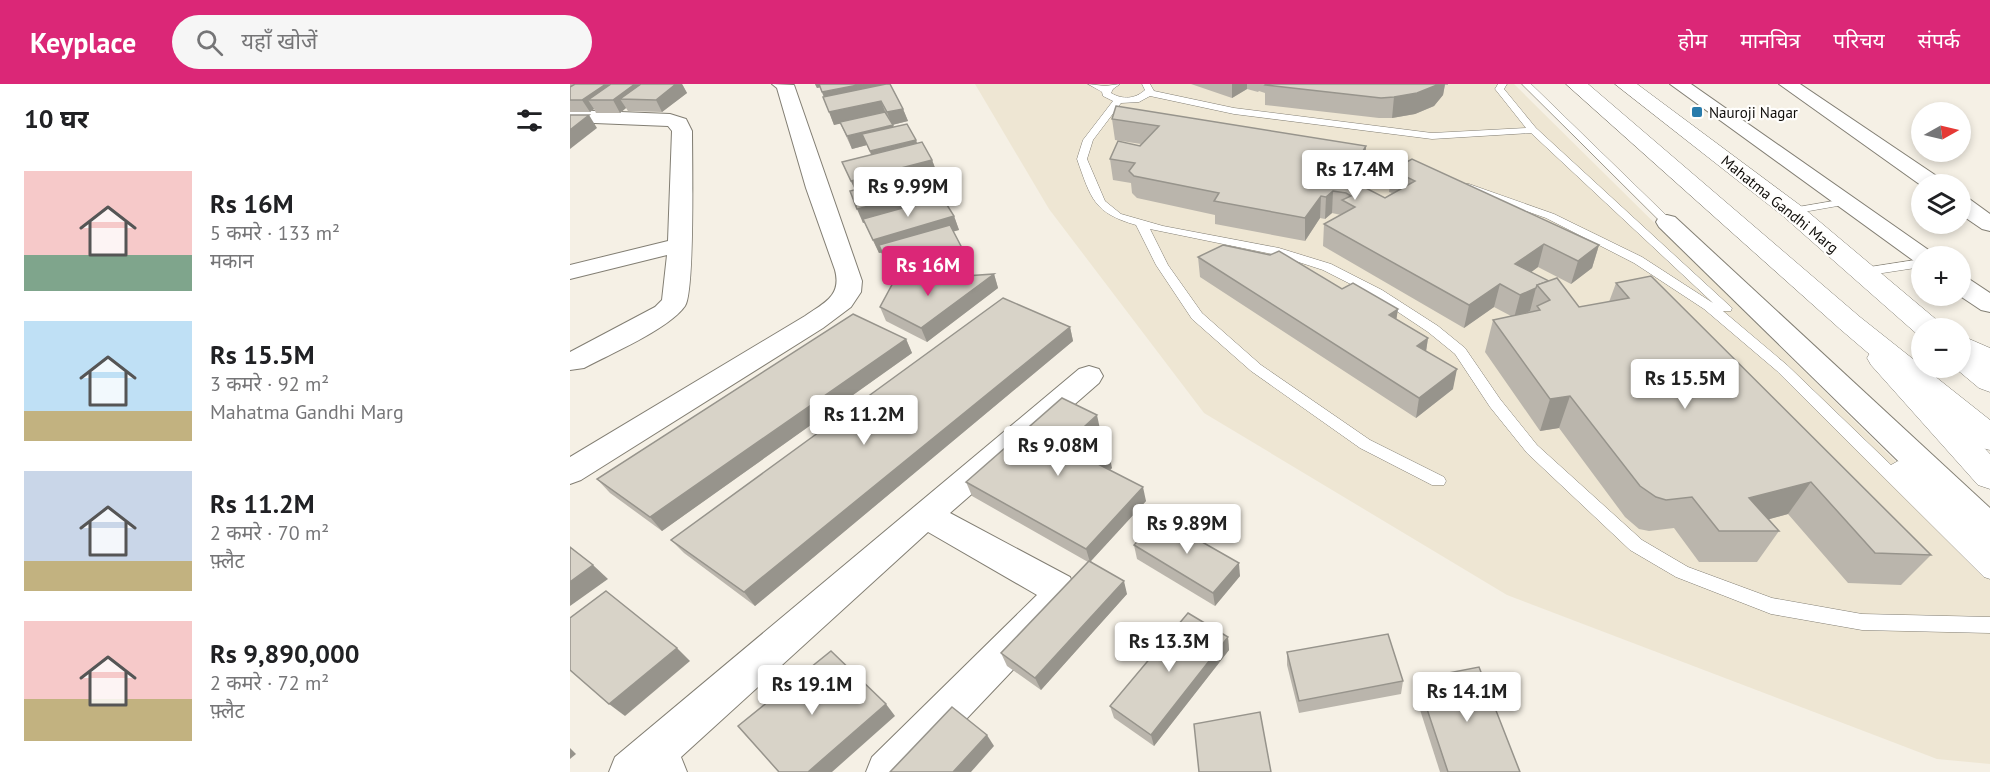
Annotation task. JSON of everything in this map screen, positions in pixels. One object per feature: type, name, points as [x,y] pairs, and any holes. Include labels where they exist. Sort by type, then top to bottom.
[{"type":"main road","points":[[1576,84],[1850,323],[1990,438]]},
{"type":"main road","name":"Mahatma Gandhi Marg","points":[[1625,84],[1792,210],[1918,318]]},
{"type":"main road","points":[[1850,323],[1990,476]]},
{"type":"main road","points":[[1971,350],[1990,361]]},
{"type":"main road","points":[[1971,365],[1990,381]]},
{"type":"street","points":[[570,472],[814,322],[840,304],[848,293],[850,284],[846,268],[821,204],[785,86],[781,84]]},
{"type":"street","points":[[1679,84],[1911,248]]},
{"type":"street","points":[[1788,84],[1918,174]]},
{"type":"street","points":[[570,116],[670,120],[679,123],[682,131],[680,245],[675,302],[664,313],[574,362]]},
{"type":"street","points":[[1971,211],[1990,224]]},
{"type":"street","points":[[1667,222],[1990,529]]},
{"type":"street","points":[[570,272],[680,245]]},
{"type":"street","points":[[1971,291],[1990,304]]},
{"type":"street","points":[[650,766],[925,515],[1089,376]]},
{"type":"street","points":[[887,772],[1054,602],[1059,593],[1057,588],[925,515]]},
{"type":"lane","points":[[1092,84],[1106,90],[1108,96],[1119,100],[1140,98],[1147,88],[1234,111],[1432,136],[1533,130]]},
{"type":"lane","points":[[1106,90],[1116,84]]},
{"type":"lane","points":[[1503,84],[1499,89],[1533,130],[1990,553]]},
{"type":"lane","points":[[1526,84],[1667,222]]},
{"type":"lane","points":[[1119,100],[1112,118],[1089,140],[1082,159],[1100,203],[1108,210],[1117,216],[1141,223],[1279,252],[1327,267],[1378,293],[1433,329],[1460,351],[1495,403],[1532,448],[1636,545],[1682,572],[1771,606],[1850,620],[1990,625]]},
{"type":"lane","points":[[1327,159],[1421,176]]},
{"type":"lane","points":[[1454,183],[1550,216],[1638,260],[1709,306],[1782,368],[1990,572]]},
{"type":"lane","points":[[1792,210],[1845,202]]},
{"type":"lane","points":[[1141,223],[1162,265],[1197,316],[1256,369],[1365,444],[1438,481]]},
{"type":"lane","points":[[1863,272],[1911,265]]},
{"type":"shaded area","points":[[975,84],[1514,84],[1990,555],[1990,764],[1937,759],[1507,595],[1204,413],[1049,209]]},
{"type":"building","points":[[575,84],[606,84],[582,100],[570,100],[570,87]]},
{"type":"building","points":[[611,84],[635,84],[613,100],[588,100]]},
{"type":"building","points":[[641,84],[676,84],[656,100],[620,99]]},
{"type":"building","points":[[819,84],[863,84],[822,92]]},
{"type":"building","points":[[890,84],[903,109],[887,112],[881,101],[829,112],[823,97]]},
{"type":"building","points":[[1266,84],[1438,84],[1417,93],[1381,98]]},
{"type":"building","points":[[1116,106],[1366,146],[1357,161],[1338,158],[1324,178],[1358,184],[1385,198],[1415,181],[1392,170],[1412,159],[1599,245],[1578,261],[1544,244],[1515,264],[1549,281],[1520,295],[1500,284],[1469,305],[1324,224],[1355,207],[1342,200],[1351,196],[1346,193],[1333,191],[1326,197],[1321,196],[1305,218],[1214,201],[1219,193],[1134,176],[1129,171],[1135,163],[1110,159],[1118,141],[1140,146],[1159,126],[1112,119]]},
{"type":"building","points":[[885,112],[893,125],[847,136],[840,122]]},
{"type":"building","points":[[570,115],[589,115],[570,130]]},
{"type":"building","points":[[907,124],[916,140],[870,151],[862,134]]},
{"type":"building","points":[[922,142],[932,160],[851,181],[842,162]]},
{"type":"building","points":[[920,174],[929,191],[857,209],[850,191]]},
{"type":"building","points":[[942,197],[954,216],[873,240],[863,219]]},
{"type":"building","points":[[950,225],[962,248],[889,269],[879,245]]},
{"type":"building","points":[[1223,245],[1270,255],[1279,251],[1342,289],[1353,283],[1398,309],[1389,315],[1428,338],[1417,346],[1457,369],[1419,398],[1198,257]]},
{"type":"building","points":[[994,274],[921,328],[880,307],[894,281]]},
{"type":"building","points":[[1651,276],[1931,555],[1875,553],[1811,482],[1749,498],[1779,531],[1719,531],[1692,497],[1666,500],[1656,497],[1640,486],[1570,396],[1550,399],[1493,320],[1540,310],[1537,306],[1550,300],[1537,285],[1557,278],[1579,307],[1629,298],[1616,283]]},
{"type":"building","points":[[1003,298],[1070,327],[744,592],[671,540]]},
{"type":"building","points":[[853,314],[906,339],[650,517],[597,479]]},
{"type":"building","points":[[1062,398],[1097,415],[1074,436],[1109,454],[1098,464],[1143,487],[1086,549],[966,482]]},
{"type":"building","points":[[1160,518],[1239,563],[1213,593],[1134,545]]},
{"type":"building","points":[[570,547],[593,565],[570,582]]},
{"type":"building","points":[[1089,561],[1124,581],[1035,678],[1001,653]]},
{"type":"building","points":[[606,591],[677,648],[609,704],[570,670],[570,618]]},
{"type":"building","points":[[1188,613],[1228,637],[1151,735],[1110,706]]},
{"type":"building","points":[[1388,634],[1403,681],[1299,701],[1287,652]]},
{"type":"building","points":[[831,651],[886,704],[808,772],[779,772],[738,726]]},
{"type":"building","points":[[1479,667],[1520,772],[1448,772],[1417,679]]},
{"type":"building","points":[[952,707],[987,735],[953,772],[890,772]]},
{"type":"building","points":[[1260,712],[1271,772],[1199,772],[1194,724]]},
{"type":"place","name":"Nauroji Nagar","points":[[1697,112]]}]
